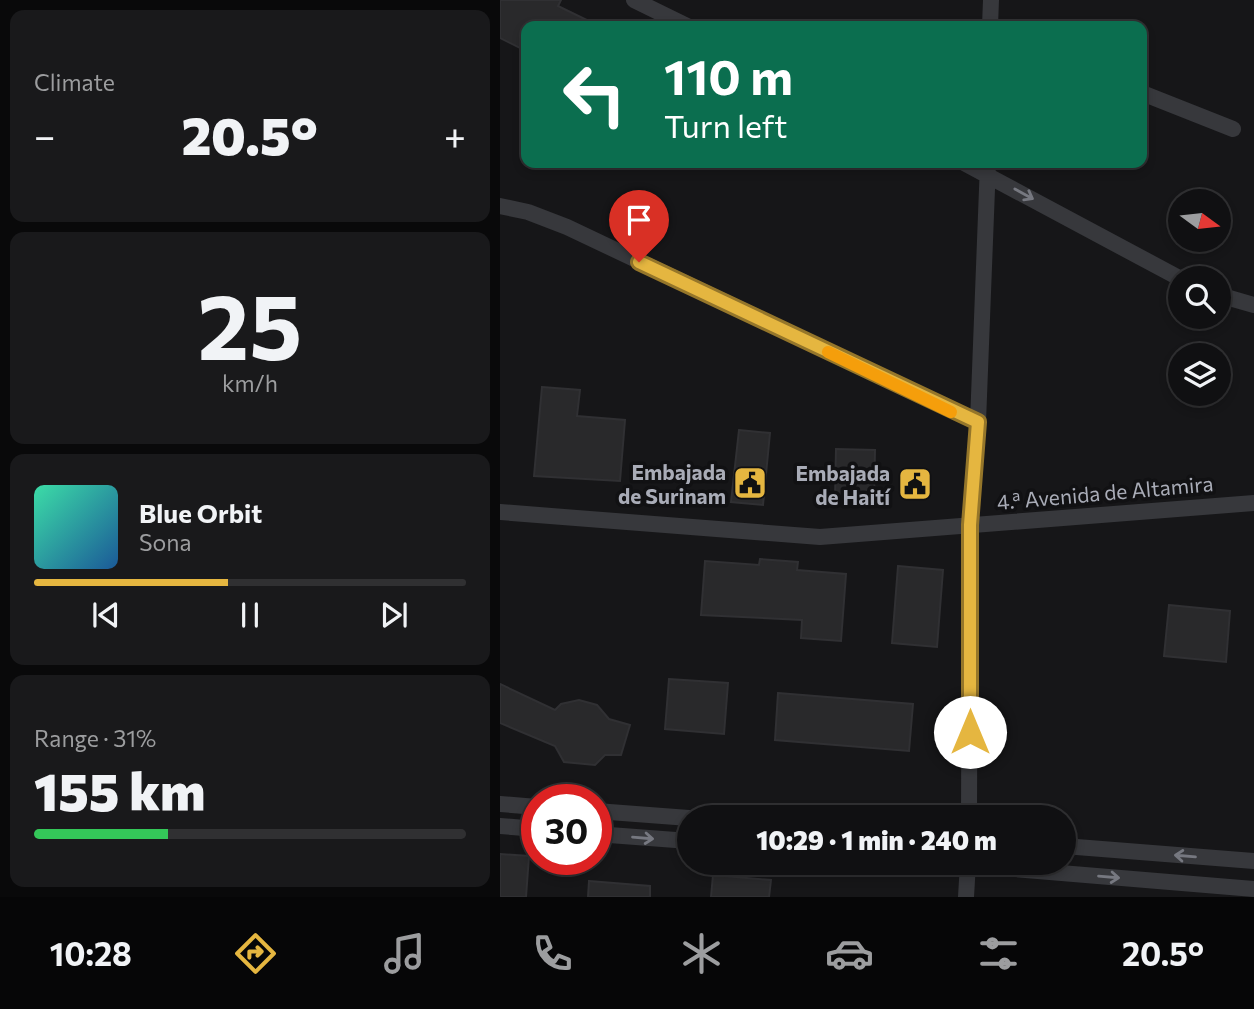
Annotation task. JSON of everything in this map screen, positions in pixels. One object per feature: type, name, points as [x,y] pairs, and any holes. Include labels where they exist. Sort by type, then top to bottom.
[{"type":"street","points":[[634,0],[677,21]]},
{"type":"street","points":[[990,21],[991,0]]},
{"type":"street","points":[[1147,95],[1233,129]]},
{"type":"street","points":[[969,805],[970,525],[978,422],[988,168],[1168,272]]},
{"type":"street","points":[[500,206],[528,212],[567,227],[978,422]]},
{"type":"street","points":[[1231,298],[1254,305]]},
{"type":"street","name":"4.ª Avenida de Altamira","points":[[500,512],[820,537],[1254,503]]},
{"type":"street","points":[[500,804],[521,806]]},
{"type":"street","points":[[612,812],[677,817]]},
{"type":"street","points":[[500,826],[521,828]]},
{"type":"street","points":[[612,835],[677,841]]},
{"type":"street","points":[[1076,847],[1254,862]]},
{"type":"street","points":[[1076,873],[1254,889]]},
{"type":"street","points":[[966,897],[967,875]]},
{"type":"building","points":[[500,0],[561,0],[558,6],[589,21],[521,21],[521,48],[500,38]]},
{"type":"building","points":[[542,387],[580,390],[577,416],[625,420],[620,481],[534,476]]},
{"type":"building","points":[[739,430],[770,433],[763,505],[731,502]]},
{"type":"building","points":[[836,449],[875,450],[874,500],[835,499]]},
{"type":"building","points":[[760,559],[798,562],[797,570],[846,574],[841,641],[801,638],[802,620],[701,615],[705,561],[759,565]]},
{"type":"building","points":[[898,566],[943,570],[937,647],[892,643]]},
{"type":"building","points":[[1169,605],[1230,611],[1226,662],[1164,656]]},
{"type":"building","points":[[669,679],[728,683],[724,734],[665,729]]},
{"type":"building","points":[[500,684],[555,710],[561,704],[579,700],[597,705],[609,719],[630,725],[621,755],[605,755],[595,765],[564,762],[555,746],[500,723]]},
{"type":"building","points":[[778,693],[913,704],[909,751],[775,740]]},
{"type":"building","points":[[500,854],[521,855],[521,875],[528,875],[526,897],[500,897]]},
{"type":"building","points":[[713,875],[771,880],[769,897],[711,897]]},
{"type":"building","points":[[589,881],[650,886],[650,897],[588,897]]},
{"type":"slow traffic","points":[[828,352],[951,412]]},
{"type":"place","name":"Embajada de Surinam","points":[[750,483]]},
{"type":"place","name":"Embajada de Haití","points":[[915,484]]},
{"type":"route","points":[[639,262],[978,422],[970,525],[970,732]]}]
